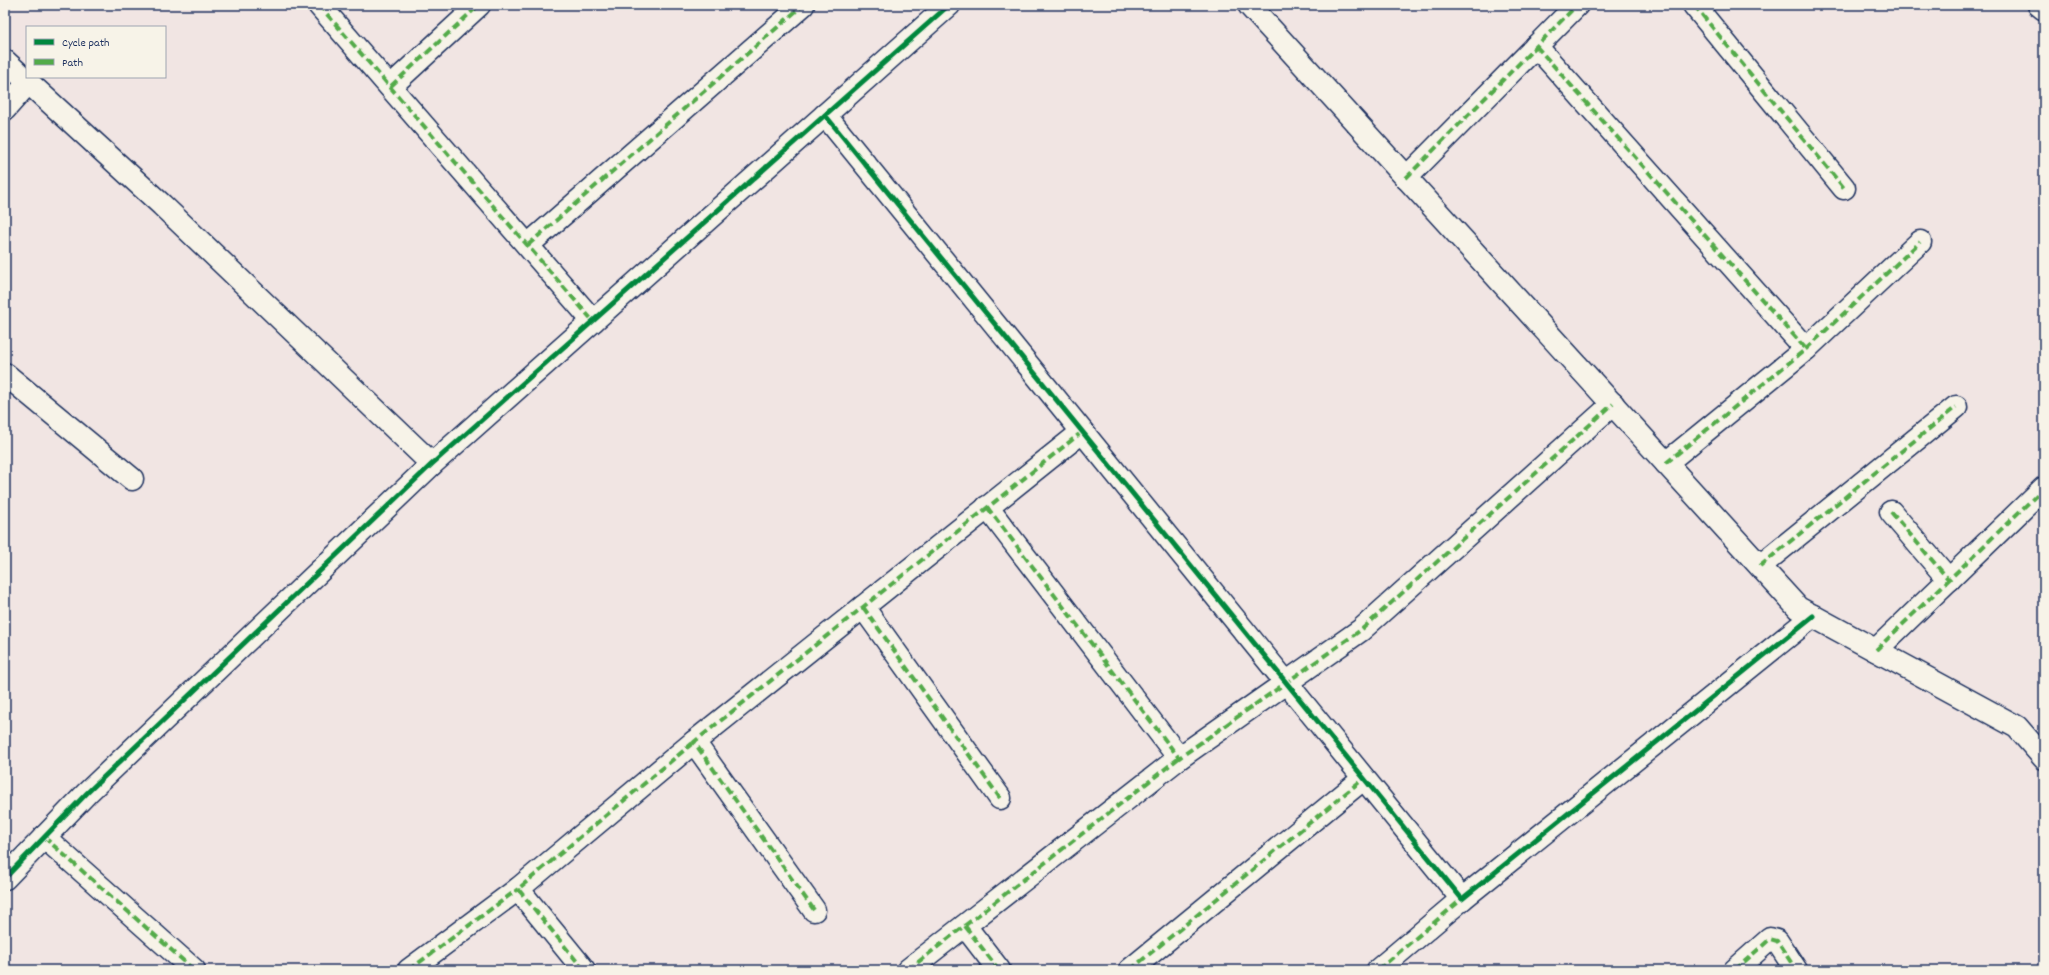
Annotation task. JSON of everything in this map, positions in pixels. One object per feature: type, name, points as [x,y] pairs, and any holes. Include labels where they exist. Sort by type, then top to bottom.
[{"type":"street","points":[[320,5],[593,321]]},
{"type":"street","points":[[391,86],[479,5]]},
{"type":"street","points":[[528,244],[803,5]]},
{"type":"street","points":[[5,878],[93,788],[432,464],[949,5]]},
{"type":"street","points":[[1250,5],[1798,608],[2017,727],[2044,758]]},
{"type":"street","points":[[1406,178],[1577,5]]},
{"type":"street","points":[[1694,5],[1844,188]]},
{"type":"street","points":[[2039,5],[2044,9]]},
{"type":"street","points":[[1536,46],[1806,348]]},
{"type":"street","points":[[5,61],[162,206],[432,464]]},
{"type":"street","points":[[5,109],[28,82]]},
{"type":"street","points":[[825,115],[1462,899]]},
{"type":"street","points":[[1666,463],[1806,348],[1920,242]]},
{"type":"street","points":[[5,374],[132,479]]},
{"type":"street","points":[[908,970],[1179,758],[1361,630],[1613,404]]},
{"type":"street","points":[[1760,566],[1956,407]]},
{"type":"street","points":[[409,970],[518,889],[694,742],[1082,432]]},
{"type":"street","points":[[1876,650],[2044,488]]},
{"type":"street","points":[[987,507],[1179,758]]},
{"type":"street","points":[[1891,512],[1949,580]]},
{"type":"street","points":[[863,607],[1000,798]]},
{"type":"street","points":[[1378,970],[1462,899],[1813,616]]},
{"type":"street","points":[[694,742],[814,910]]},
{"type":"street","points":[[1130,970],[1363,779]]},
{"type":"street","points":[[44,838],[194,970]]},
{"type":"street","points":[[518,889],[584,970]]},
{"type":"street","points":[[965,926],[999,970]]},
{"type":"street","points":[[1735,970],[1770,939],[1777,940],[1796,970]]},
{"type":"marked path","points":[[319,5],[593,321]]},
{"type":"marked path","points":[[391,86],[479,5]]},
{"type":"marked path","points":[[528,245],[803,5]]},
{"type":"marked path","points":[[1406,178],[1577,5]]},
{"type":"marked path","points":[[1694,5],[1844,188]]},
{"type":"marked path","points":[[1536,46],[1806,349]]},
{"type":"marked path","points":[[1666,463],[1806,349],[1920,242]]},
{"type":"marked path","points":[[987,507],[1179,758],[1361,630],[1613,404]]},
{"type":"marked path","points":[[1760,566],[1956,407]]},
{"type":"marked path","points":[[814,910],[694,742],[1082,432]]},
{"type":"marked path","points":[[1876,650],[2044,488]]},
{"type":"marked path","points":[[1891,512],[1949,580]]},
{"type":"marked path","points":[[863,607],[1000,798]]},
{"type":"marked path","points":[[584,970],[518,889],[694,742]]},
{"type":"marked path","points":[[908,970],[1179,758]]},
{"type":"marked path","points":[[1130,970],[1363,779]]},
{"type":"marked path","points":[[44,837],[194,970]]},
{"type":"marked path","points":[[409,970],[518,889]]},
{"type":"marked path","points":[[1378,970],[1462,899]]},
{"type":"marked path","points":[[965,926],[999,970]]},
{"type":"marked path","points":[[1735,970],[1770,939],[1777,941],[1796,970]]},
{"type":"cycle path","points":[[5,878],[87,793],[432,464],[949,5]]},
{"type":"cycle path","points":[[825,115],[1462,899],[1813,616]]}]
